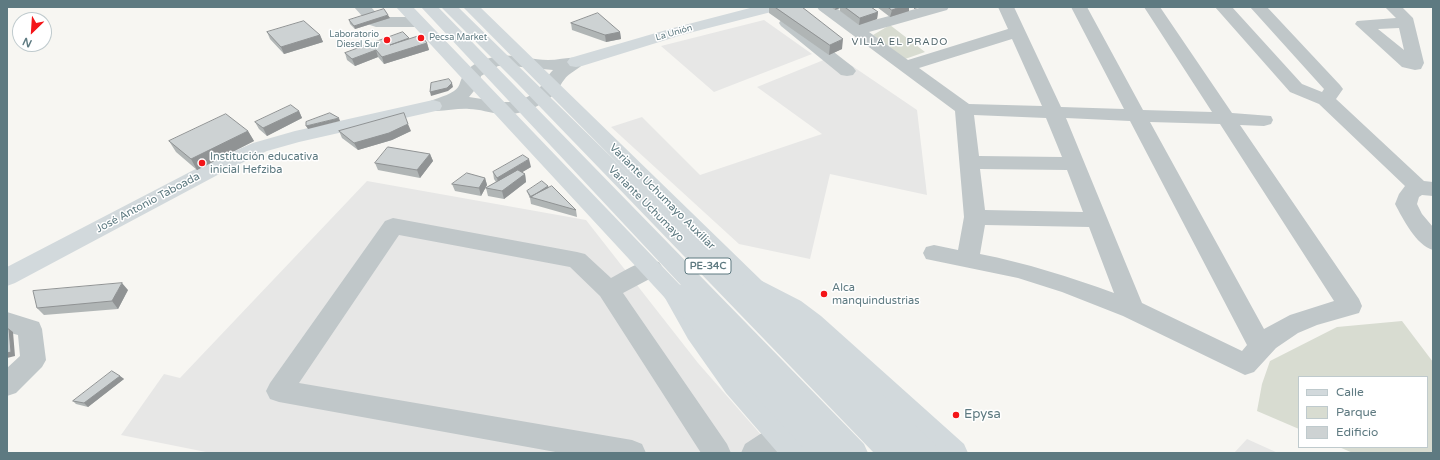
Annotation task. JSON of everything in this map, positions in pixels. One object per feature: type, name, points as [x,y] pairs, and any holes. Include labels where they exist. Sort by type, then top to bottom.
[{"type":"main road","points":[[404,7],[423,14],[472,75],[503,109],[673,292],[826,453]]},
{"type":"main road","name":"Variante Uchumayo","points":[[449,7],[523,79],[893,453]]},
{"type":"main road","name":"Variante Uchumayo Auxiliar","points":[[470,7],[520,61],[754,287],[792,308],[812,323],[954,453]]},
{"type":"main road","name":"La Unión","points":[[576,62],[679,32],[771,8]]},
{"type":"main road","name":"Variante Uchumayo","points":[[423,14],[506,86],[854,453]]},
{"type":"main road","name":"José Antonio Taboada","points":[[7,276],[218,166],[260,147],[295,137],[433,106]]},
{"type":"main road","points":[[754,287],[925,453]]},
{"type":"main road","points":[[673,292],[697,332],[734,385],[788,445]]},
{"type":"street","points":[[362,7],[376,22],[423,14]]},
{"type":"street","points":[[825,7],[964,109],[1264,120]]},
{"type":"street","points":[[857,30],[941,7]]},
{"type":"street","points":[[1006,7],[1054,113],[1132,309]]},
{"type":"street","points":[[1079,7],[1261,347]]},
{"type":"street","points":[[934,253],[1018,270],[1070,286],[1132,309],[1245,364],[1270,338],[1283,329],[1304,318],[1350,306],[1152,7]]},
{"type":"street","points":[[1223,7],[1296,88],[1326,100],[1425,188],[1409,194],[1406,204],[1414,219],[1433,242]]},
{"type":"street","points":[[1258,7],[1334,88],[1326,100]]},
{"type":"street","points":[[1393,7],[1405,18],[1406,23]]},
{"type":"street","points":[[771,8],[847,71]]},
{"type":"street","points":[[906,66],[1017,32]]},
{"type":"street","points":[[1247,34],[1282,33]]},
{"type":"street","points":[[472,75],[481,68],[492,63],[520,61]]},
{"type":"street","name":"La Unión","points":[[520,61],[542,65],[559,65],[576,62]]},
{"type":"street","name":"La Unión","points":[[550,89],[555,78],[564,69],[576,62]]},
{"type":"street","name":"José Antonio Taboada","points":[[433,106],[449,102],[462,94],[469,86],[472,75]]},
{"type":"street","name":"José Antonio Taboada","points":[[433,106],[469,103],[503,109],[531,103],[550,89]]},
{"type":"street","points":[[964,109],[975,217],[968,260]]},
{"type":"street","points":[[970,162],[1075,164]]},
{"type":"street","points":[[975,217],[1097,220]]},
{"type":"street","points":[[632,453],[279,391],[393,226],[577,260],[608,290],[717,453]]},
{"type":"street","points":[[608,290],[651,268]]},
{"type":"street","points":[[7,322],[30,329],[33,360],[7,386]]},
{"type":"street","points":[[755,453],[788,445]]},
{"type":"shaded area","points":[[764,20],[812,54],[714,92],[661,46]]},
{"type":"shaded area","points":[[836,55],[917,110],[927,195],[830,174],[810,259],[739,244],[611,127],[642,117],[700,175],[822,134],[757,87]]},
{"type":"shaded area","points":[[367,181],[586,220],[698,363],[777,453],[211,453],[121,435],[164,374],[180,378]]},
{"type":"shaded area","points":[[1247,439],[1278,453],[1234,453]]},
{"type":"green space","points":[[890,25],[925,52],[905,59],[873,35]]},
{"type":"green space","points":[[1402,321],[1433,362],[1433,453],[1353,453],[1341,448],[1428,448],[1428,376],[1298,376],[1298,429],[1257,411],[1262,384],[1270,361],[1337,327]]},
{"type":"building","points":[[775,7],[802,7],[843,39],[830,45]]},
{"type":"building","points":[[845,7],[871,7],[878,12],[860,18]]},
{"type":"building","points":[[888,7],[900,7],[892,10]]},
{"type":"building","points":[[384,9],[388,15],[354,26],[349,20]]},
{"type":"building","points":[[598,13],[620,32],[605,35],[571,23]]},
{"type":"building","points":[[304,21],[320,35],[281,47],[267,32]]},
{"type":"building","points":[[403,32],[409,38],[390,45],[421,35],[427,43],[382,57],[376,50],[352,59],[345,53]]},
{"type":"building","points":[[449,79],[452,83],[447,88],[430,92],[431,83]]},
{"type":"building","points":[[291,105],[299,111],[263,128],[255,122]]},
{"type":"building","points":[[330,113],[339,118],[306,126],[306,122]]},
{"type":"building","points":[[404,113],[408,124],[389,133],[354,143],[339,131]]},
{"type":"building","points":[[226,114],[248,131],[191,159],[169,141]]},
{"type":"building","points":[[388,147],[430,154],[417,170],[375,163]]},
{"type":"building","points":[[523,155],[529,159],[497,178],[493,172]]},
{"type":"building","points":[[518,170],[525,174],[502,191],[486,188]]},
{"type":"building","points":[[467,173],[485,178],[479,188],[452,184]]},
{"type":"building","points":[[542,181],[548,186],[531,197],[527,191]]},
{"type":"building","points":[[552,186],[576,210],[530,197]]},
{"type":"building","points":[[122,283],[112,301],[37,308],[33,291]]},
{"type":"building","points":[[7,329],[9,329],[11,352],[7,353]]},
{"type":"building","points":[[112,371],[120,376],[84,403],[73,401]]},
{"type":"place","name":"Pecsa Market","points":[[421,38]]},
{"type":"place","name":"Laboratorio Diesel Sur","points":[[387,40]]},
{"type":"place","name":"Institución educativa inicial Hefziba","points":[[202,163]]},
{"type":"place","name":"Alca manquindustrias","points":[[824,294]]},
{"type":"place","name":"Epysa","points":[[956,415]]},
{"type":"district","name":"VILLA EL PRADO","points":[[900,42]]}]
